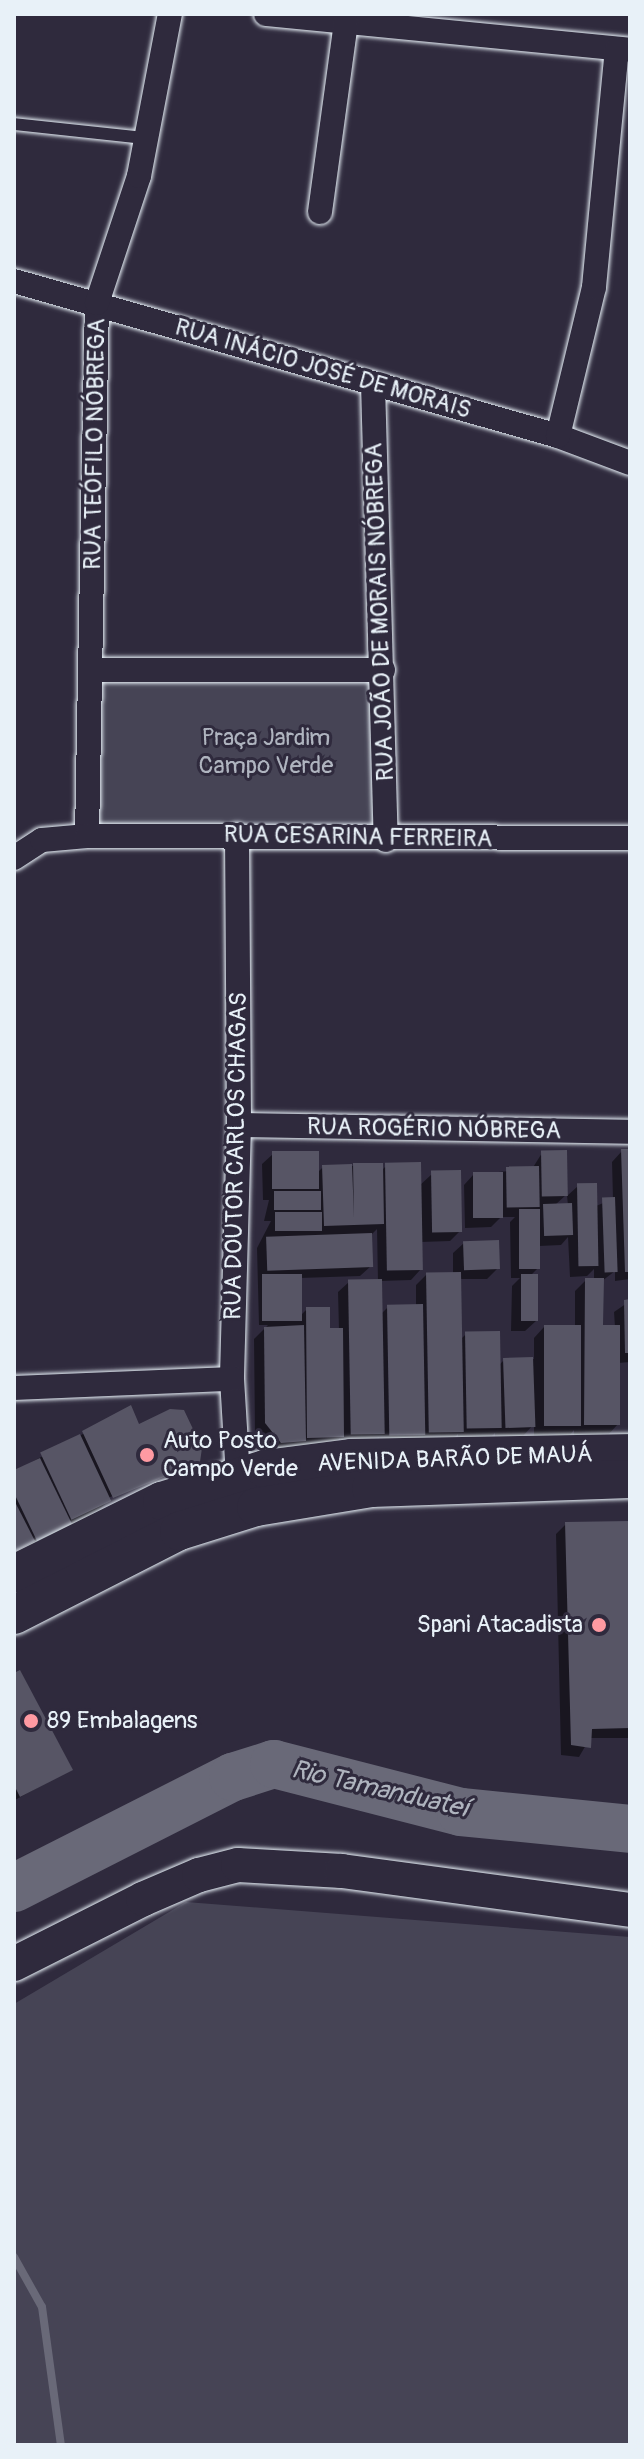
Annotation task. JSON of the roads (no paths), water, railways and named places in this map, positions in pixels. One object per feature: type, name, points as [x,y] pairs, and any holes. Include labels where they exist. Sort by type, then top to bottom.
[{"type":"main road","name":"AVENIDA BARÃO DE MAUÁ","points":[[14,1574],[162,1501],[238,1478],[352,1458],[630,1453]]},
{"type":"main road","name":"AVENIDA BARÃO DE MAUÁ","points":[[14,1615],[179,1531],[256,1507],[371,1488],[630,1479]]},
{"type":"street","name":"RUA TEÓFILO NÓBREGA","points":[[87,836],[97,303],[139,176],[170,14]]},
{"type":"street","points":[[266,14],[623,49],[594,287],[558,436]]},
{"type":"street","points":[[320,212],[346,23]]},
{"type":"street","name":"RUA INÁCIO JOSÉ DE MORAIS","points":[[14,281],[558,436],[630,463]]},
{"type":"street","name":"RUA JOÃO DE MORAIS NÓBREGA","points":[[373,384],[386,840]]},
{"type":"street","points":[[90,670],[383,670]]},
{"type":"street","name":"RUA CESARINA FERREIRA","points":[[14,858],[42,840],[87,836],[237,835],[386,840],[630,838]]},
{"type":"street","name":"RUA DOUTOR CARLOS CHAGAS","points":[[237,835],[239,1125],[232,1379],[238,1478]]},
{"type":"street","name":"RUA ROGÉRIO NÓBREGA","points":[[239,1125],[630,1132]]},
{"type":"street","points":[[14,1388],[232,1379]]},
{"type":"street","points":[[14,1964],[143,1899],[199,1875],[238,1865],[342,1871],[630,1910]]},
{"type":"lane","points":[[14,124],[145,138]]},
{"type":"waterway","name":"Rio Tamanduateí","points":[[14,1888],[233,1777],[274,1764],[461,1812],[630,1829]]},
{"type":"waterway","points":[[14,2257],[42,2307],[61,2445]]},
{"type":"place","name":"Auto Posto Campo Verde","points":[[147,1455]]},
{"type":"place","name":"Spani Atacadista","points":[[599,1625]]},
{"type":"place","name":"89 Embalagens","points":[[31,1721]]},
{"type":"park label","name":"Praça Jardim Campo Verde","points":[[266,752]]}]
